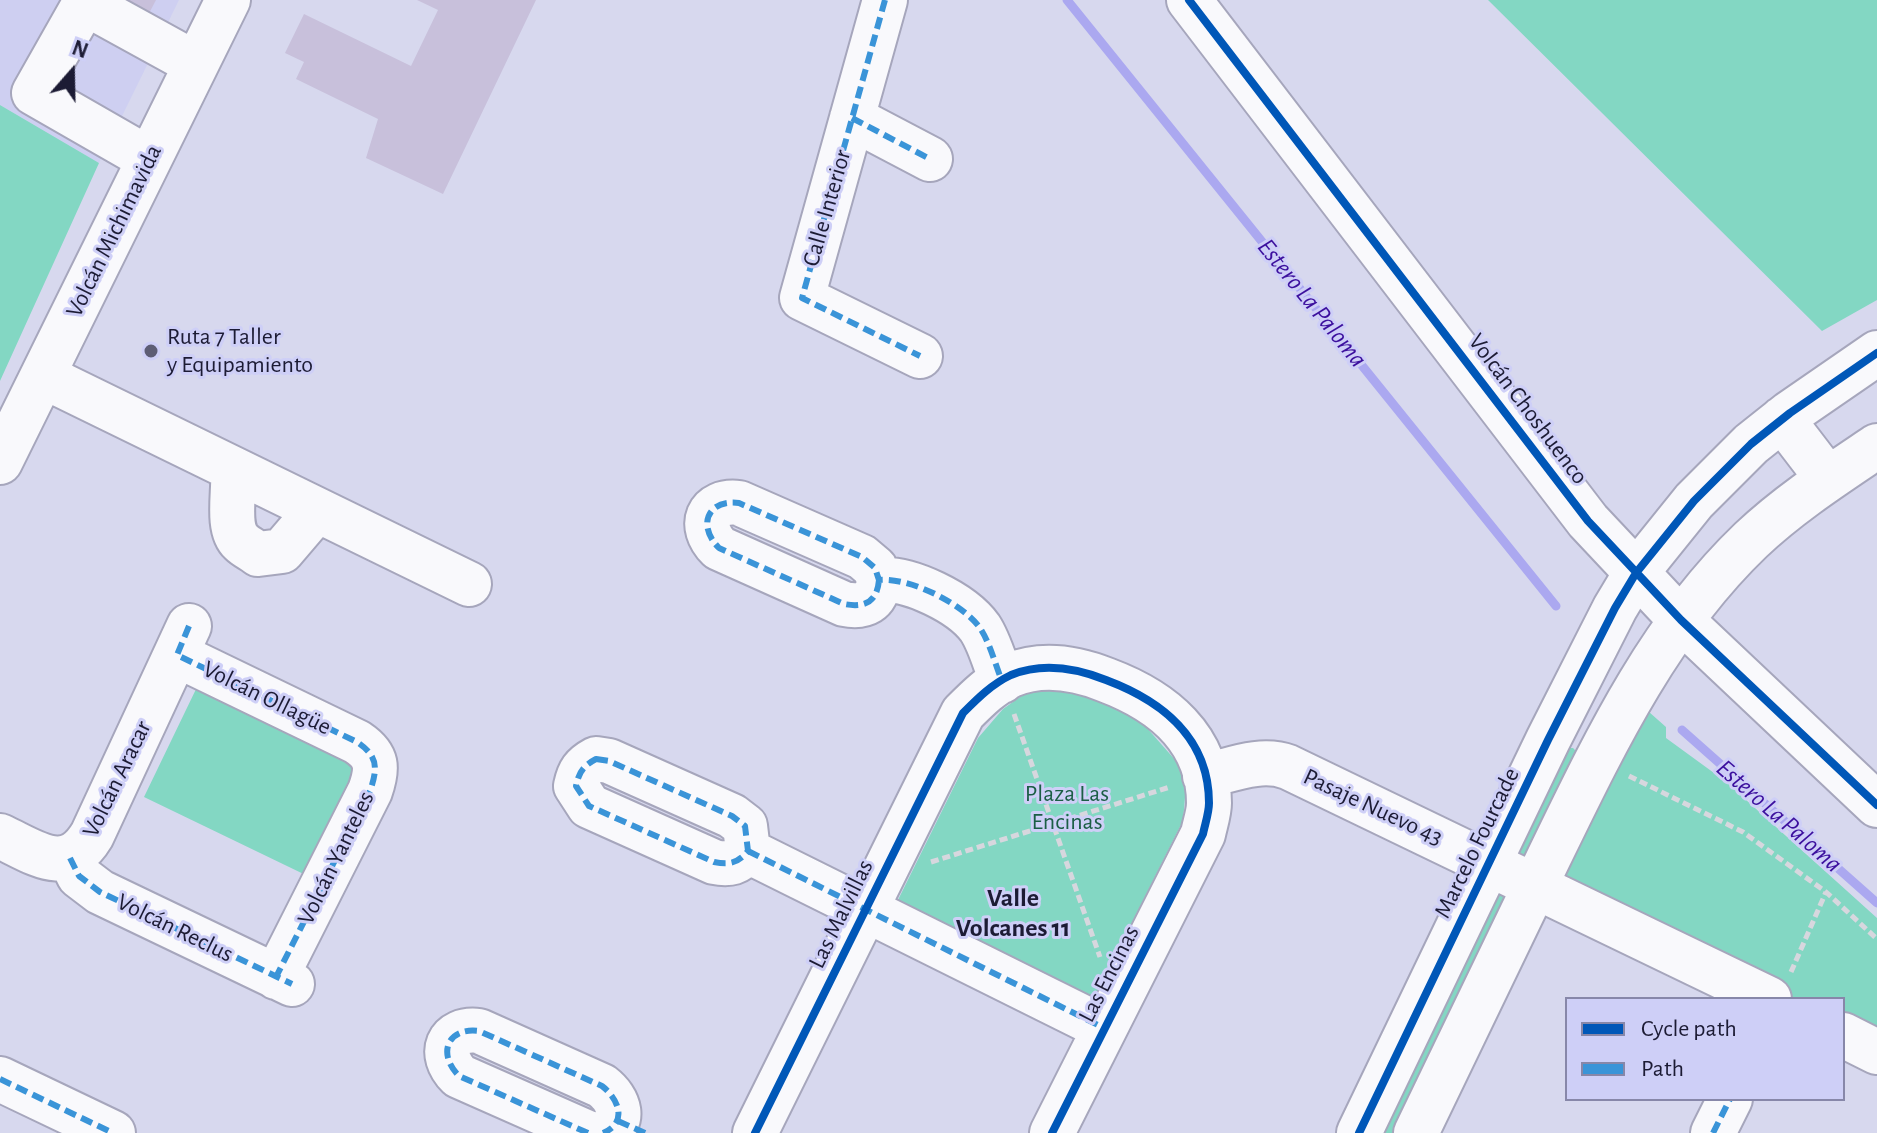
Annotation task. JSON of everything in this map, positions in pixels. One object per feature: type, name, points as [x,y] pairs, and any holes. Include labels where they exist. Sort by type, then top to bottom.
[{"type":"street","name":"Volcán Michimavida","points":[[0,462],[228,0]]},
{"type":"street","name":"Calle Interior","points":[[885,0],[802,298],[920,356]]},
{"type":"street","name":"Volcán Choshuenco","points":[[1189,0],[1588,521],[1681,620],[1877,805]]},
{"type":"street","points":[[149,159],[34,93],[85,3],[196,64]]},
{"type":"street","name":"Calle Interior","points":[[852,118],[930,159]]},
{"type":"street","name":"Marcelo Fourcade","points":[[1359,1133],[1561,715],[1636,573],[1694,501],[1751,444],[1877,353]]},
{"type":"street","points":[[43,376],[469,584]]},
{"type":"street","points":[[1782,419],[1828,479]]},
{"type":"street","points":[[1416,1133],[1637,683],[1662,644],[1752,539],[1828,479],[1877,446]]},
{"type":"street","points":[[233,470],[235,494],[231,519],[239,540],[258,554],[282,551],[317,510]]},
{"type":"street","points":[[879,580],[911,583],[964,611],[980,628],[1002,681],[1044,667],[1079,669],[1122,686],[1160,706],[1180,724],[1195,747],[1205,776]]},
{"type":"street","name":"Volcán Ollagüe","points":[[183,640],[357,742]]},
{"type":"street","name":"Volcán Aracar","points":[[0,836],[48,857],[70,858],[79,854],[92,835],[183,640]]},
{"type":"street","name":"Las Malvillas","points":[[755,1133],[963,713],[988,688],[1002,681]]},
{"type":"street","name":"Volcán Yanteles","points":[[284,981],[375,778],[376,760],[368,749],[357,742]]},
{"type":"street","name":"Pasaje Nuevo 43","points":[[1205,776],[1256,764],[1278,763],[1536,885],[1777,992]]},
{"type":"street","name":"Las Encinas","points":[[1052,1133],[1203,834],[1209,804],[1205,776]]},
{"type":"street","points":[[748,851],[874,893],[1110,1016]]},
{"type":"street","name":"Volcán Reclus","points":[[70,858],[79,876],[100,892],[284,981]]},
{"type":"street","points":[[1845,1036],[1877,1052]]},
{"type":"street","points":[[0,1079],[113,1133]]},
{"type":"street","points":[[1713,1133],[1729,1101]]},
{"type":"path","points":[[1002,681],[1053,824],[1110,1016]]},
{"type":"path","points":[[1628,775],[1743,832],[1826,892],[1877,939]]},
{"type":"path","points":[[874,893],[1053,824],[1205,776]]},
{"type":"path","points":[[1777,992],[1826,892]]},
{"type":"shaded area","points":[[0,0],[179,0],[99,163],[0,105]]},
{"type":"green space","points":[[1488,0],[1877,0],[1877,300],[1822,331]]},
{"type":"green space","points":[[0,105],[99,163],[0,381]]},
{"type":"green space","points":[[198,685],[370,769],[316,880],[144,797]]},
{"type":"green space","name":"Plaza Las Encinas","points":[[1058,688],[1098,698],[1139,719],[1177,762],[1186,786],[1183,821],[1091,1004],[895,906],[978,738],[1003,709],[1027,692]]},
{"type":"green space","points":[[1640,704],[1666,727],[1666,738],[1725,781],[1877,918],[1877,1039],[1845,1023],[1845,997],[1791,997],[1565,887],[1559,866]]},
{"type":"green space","points":[[1565,748],[1573,748],[1579,754],[1530,856],[1518,853]]},
{"type":"green space","points":[[1493,892],[1509,893],[1399,1133],[1377,1133]]},
{"type":"building","points":[[104,0],[156,0],[146,19]]},
{"type":"building","points":[[417,0],[536,0],[443,194],[366,158],[378,119],[296,79],[304,62],[285,53],[304,14],[411,66],[438,10]]},
{"type":"waterway","name":"Estero La Paloma","points":[[1067,0],[1556,606]]},
{"type":"waterway","name":"Estero La Paloma","points":[[1682,730],[1877,903]]},
{"type":"marked path","points":[[885,0],[802,298],[920,356]]},
{"type":"marked path","points":[[852,118],[930,159]]},
{"type":"marked path","points":[[879,580],[876,594],[869,602],[844,604],[719,548],[708,531],[709,516],[719,505],[739,503],[862,557],[875,568],[879,580],[919,587],[948,601],[980,628],[1002,681]]},
{"type":"marked path","points":[[189,626],[177,655],[357,742],[369,752],[374,763],[370,791],[276,977]]},
{"type":"marked path","points":[[596,759],[609,761],[732,816],[745,826],[748,851],[733,862],[714,862],[589,806],[576,786],[582,770],[596,759]]},
{"type":"marked path","points":[[748,851],[1104,1028]]},
{"type":"marked path","points":[[70,858],[79,876],[100,892],[292,984]]},
{"type":"marked path","points":[[588,1133],[459,1076],[448,1059],[447,1051],[453,1038],[459,1033],[479,1031],[602,1086],[613,1097],[618,1111],[616,1123],[603,1133]]},
{"type":"marked path","points":[[0,1079],[113,1133]]},
{"type":"marked path","points":[[1713,1133],[1729,1101]]},
{"type":"marked path","points":[[618,1121],[645,1133]]},
{"type":"cycle path","points":[[1189,0],[1588,521],[1681,620],[1877,805]]},
{"type":"cycle path","points":[[1359,1133],[1548,740],[1636,573],[1694,501],[1751,444],[1877,353]]},
{"type":"cycle path","points":[[755,1133],[963,713],[1011,675],[1047,668],[1083,672],[1106,680],[1146,699],[1163,711],[1191,741],[1201,759],[1209,803],[1203,834],[1052,1133]]},
{"type":"place","name":"Ruta 7 Taller y Equipamiento","points":[[151,351]]},
{"type":"district","name":"Valle Volcanes 11","points":[[1013,913]]}]
